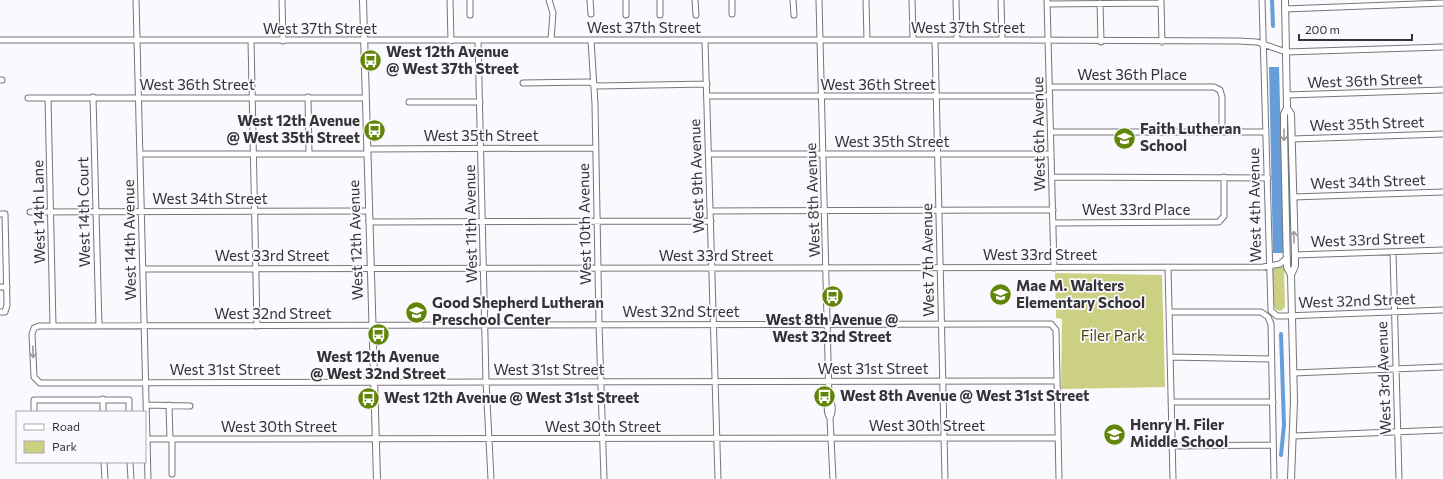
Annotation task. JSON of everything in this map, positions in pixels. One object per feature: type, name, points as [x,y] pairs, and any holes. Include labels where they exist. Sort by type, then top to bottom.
[{"type":"main road","name":"West 12th Avenue","points":[[363,0],[377,479]]},
{"type":"main road","name":"West 4th Avenue","points":[[1284,0],[1287,95],[1287,108],[1284,114],[1287,267],[1291,275],[1294,436],[1291,479]]},
{"type":"main road","name":"West 4th Avenue","points":[[1287,108],[1291,114],[1292,139],[1295,266],[1291,275]]},
{"type":"main road","points":[[1286,188],[1287,193],[1293,197]]},
{"type":"street","name":"West 14th Avenue","points":[[136,0],[148,479]]},
{"type":"street","points":[[282,0],[283,41]]},
{"type":"street","points":[[450,0],[451,41]]},
{"type":"street","points":[[470,0],[470,15]]},
{"type":"street","points":[[549,0],[551,4],[553,22],[551,40]]},
{"type":"street","points":[[590,0],[590,14]]},
{"type":"street","points":[[626,0],[626,15]]},
{"type":"street","points":[[660,0],[660,16]]},
{"type":"street","points":[[695,0],[696,15]]},
{"type":"street","points":[[732,0],[732,14]]},
{"type":"street","points":[[793,0],[794,15]]},
{"type":"street","name":"West 8th Avenue","points":[[819,0],[830,381],[829,399],[832,403],[832,414],[830,418],[833,479]]},
{"type":"street","points":[[866,0],[867,40]]},
{"type":"street","points":[[912,0],[913,40]]},
{"type":"street","points":[[956,0],[956,40]]},
{"type":"street","points":[[1001,0],[1002,40]]},
{"type":"street","name":"West 4th Avenue","points":[[1262,0],[1268,178],[1270,305],[1273,313]]},
{"type":"street","points":[[1047,2],[1161,2],[1162,42]]},
{"type":"street","name":"West 6th Avenue","points":[[1047,2],[1054,268]]},
{"type":"street","points":[[1100,3],[1101,42]]},
{"type":"street","points":[[1285,9],[1443,3]]},
{"type":"street","name":"West 37th Street","points":[[0,40],[1049,40],[1101,42],[1252,42],[1286,52]]},
{"type":"street","points":[[251,40],[258,326]]},
{"type":"street","name":"West 10th Avenue","points":[[592,40],[597,268],[602,382],[604,479]]},
{"type":"street","name":"West 7th Avenue","points":[[935,40],[935,97],[945,479]]},
{"type":"street","name":"West 11th Avenue","points":[[478,41],[486,325],[486,382],[491,479]]},
{"type":"street","name":"West 9th Avenue","points":[[706,41],[718,479]]},
{"type":"street","points":[[1286,52],[1443,47]]},
{"type":"street","points":[[523,83],[588,82],[598,86],[707,84]]},
{"type":"street","name":"West 36th Place","points":[[1050,88],[1214,87],[1220,90],[1222,97],[1222,131]]},
{"type":"street","name":"West 36th Street","points":[[1287,95],[1443,90]]},
{"type":"street","name":"West 36th Street","points":[[707,96],[1050,96]]},
{"type":"street","points":[[308,97],[309,154]]},
{"type":"street","name":"West 36th Street","points":[[28,98],[365,98]]},
{"type":"street","name":"West 14th Lane","points":[[48,98],[54,326]]},
{"type":"street","name":"West 14th Court","points":[[93,98],[99,326]]},
{"type":"street","points":[[409,102],[480,102]]},
{"type":"street","points":[[1051,132],[1266,132]]},
{"type":"street","name":"West 35th Street","points":[[1292,139],[1443,134]]},
{"type":"street","name":"West 35th Street","points":[[140,154],[309,154],[481,148],[595,148]]},
{"type":"street","name":"West 35th Street","points":[[709,154],[1051,154]]},
{"type":"street","points":[[1052,177],[1268,178]]},
{"type":"street","name":"West 33rd Place","points":[[1053,223],[1219,222],[1224,216],[1224,177]]},
{"type":"street","name":"West 34th Street","points":[[1293,197],[1443,192]]},
{"type":"street","points":[[710,211],[1052,210]]},
{"type":"street","name":"West 34th Street","points":[[30,212],[368,211]]},
{"type":"street","points":[[0,214],[5,214],[3,263],[6,287],[5,312],[0,312]]},
{"type":"street","points":[[369,222],[711,221]]},
{"type":"street","name":"West 33rd Street","points":[[1294,255],[1443,250]]},
{"type":"street","name":"West 3rd Avenue","points":[[1393,252],[1399,479]]},
{"type":"street","name":"West 33rd Street","points":[[143,269],[1168,267],[1269,266],[1280,264],[1287,258]]},
{"type":"street","points":[[1168,267],[1173,479]]},
{"type":"street","points":[[0,287],[6,287]]},
{"type":"street","name":"West 32nd Street","points":[[1273,313],[1277,316],[1292,316],[1443,310]]},
{"type":"street","points":[[1169,312],[1261,312],[1268,317],[1271,324],[1274,479]]},
{"type":"street","name":"West 32nd Street","points":[[40,383],[34,377],[32,334],[34,328],[43,326],[599,324],[1051,324],[1056,330],[1057,381]]},
{"type":"street","points":[[1170,357],[1271,359]]},
{"type":"street","points":[[1293,373],[1443,367]]},
{"type":"street","name":"West 31st Street","points":[[40,383],[145,381],[1057,381]]},
{"type":"street","points":[[1057,381],[1059,479]]},
{"type":"street","points":[[103,399],[104,411]]},
{"type":"street","points":[[34,411],[34,400],[103,399],[129,400],[129,411]]},
{"type":"street","points":[[1171,402],[1272,402]]},
{"type":"street","points":[[146,405],[190,406]]},
{"type":"street","points":[[169,405],[172,474]]},
{"type":"street","points":[[1294,436],[1443,430]]},
{"type":"street","name":"West 30th Street","points":[[148,439],[603,440],[1058,438]]},
{"type":"street","points":[[1172,446],[1273,445]]},
{"type":"street","points":[[104,463],[105,479]]},
{"type":"street","points":[[130,463],[131,479]]},
{"type":"green space","points":[[1273,267],[1284,267],[1285,307],[1281,311],[1276,310],[1274,306]]},
{"type":"green space","name":"Filer Park","points":[[1055,273],[1162,275],[1165,387],[1061,389],[1062,319],[1056,318]]},
{"type":"water","points":[[1269,67],[1279,67],[1284,253],[1273,253]]},
{"type":"waterway","points":[[1272,0],[1273,26]]},
{"type":"waterway","points":[[1281,334],[1284,425],[1281,455]]},
{"type":"place","name":"West 12th Avenue @ West 37th Street","points":[[371,61]]},
{"type":"place","name":"West 12th Avenue @ West 35th Street","points":[[375,130]]},
{"type":"place","name":"Faith Lutheran School","points":[[1125,138]]},
{"type":"place","name":"Mae M. Walters Elementary School","points":[[1001,295]]},
{"type":"place","name":"West 8th Avenue @ West 32nd Street","points":[[832,297]]},
{"type":"place","name":"Good Shepherd Lutheran Preschool Center","points":[[416,312]]},
{"type":"place","name":"West 12th Avenue @ West 32nd Street","points":[[378,334]]},
{"type":"place","name":"West 8th Avenue @ West 31st Street","points":[[824,396]]},
{"type":"place","name":"West 12th Avenue @ West 31st Street","points":[[368,398]]},
{"type":"place","name":"Henry H. Filer Middle School","points":[[1115,434]]}]
